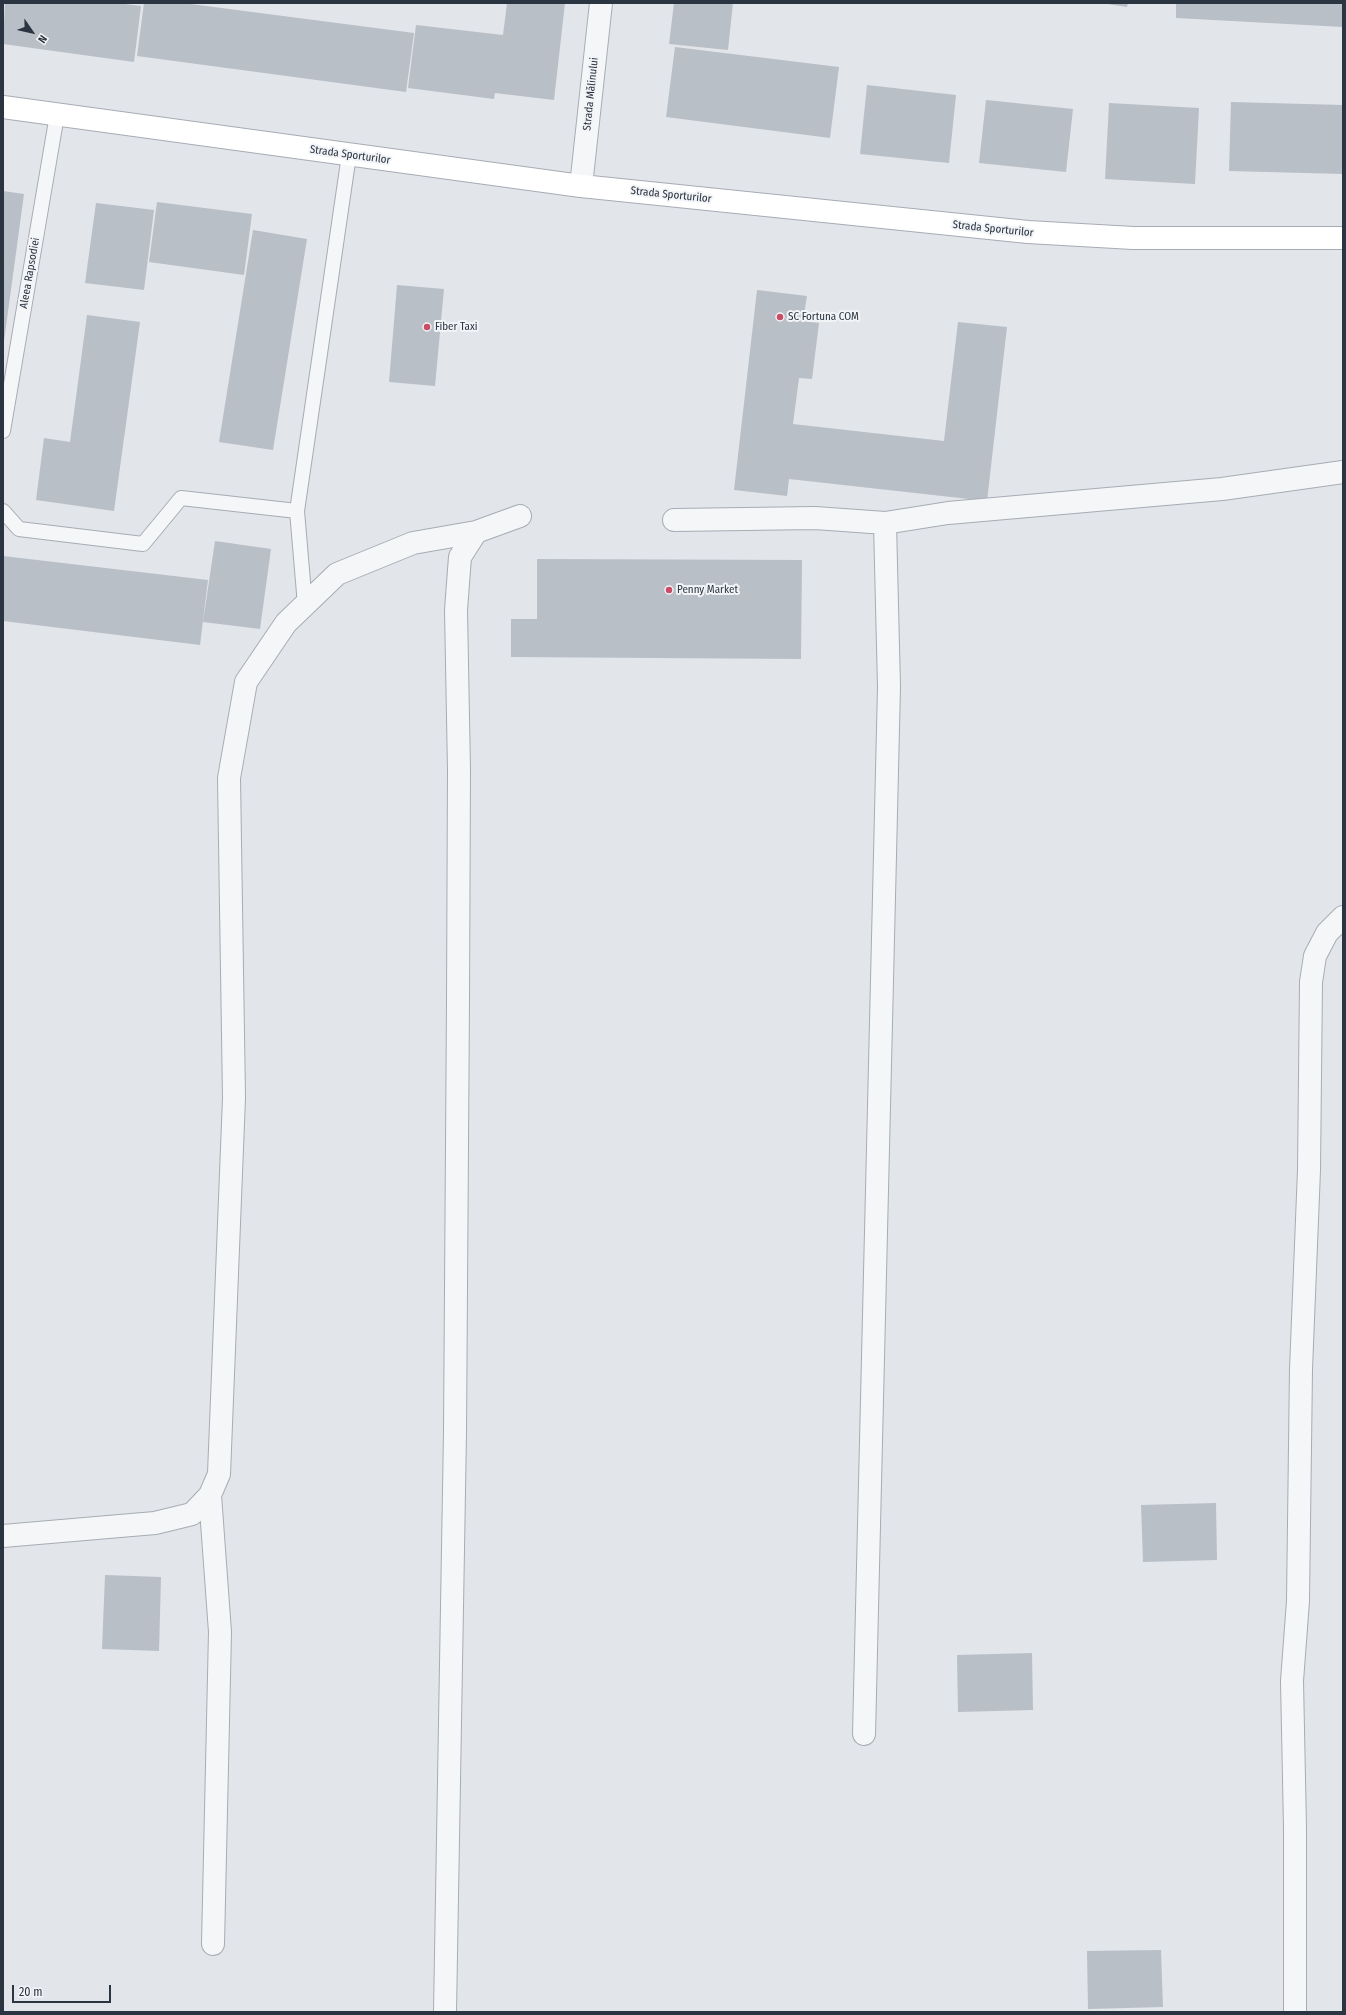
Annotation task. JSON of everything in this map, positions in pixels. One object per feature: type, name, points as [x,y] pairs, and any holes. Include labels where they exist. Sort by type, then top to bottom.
[{"type":"main road","name":"Strada Sporturilor","points":[[3,107],[581,186],[1028,232],[1133,238],[1343,238]]},
{"type":"street","name":"Strada Mălinului","points":[[581,186],[601,3]]},
{"type":"street","points":[[674,520],[815,518],[885,523],[948,513],[1222,489],[1343,472]]},
{"type":"street","points":[[3,1536],[155,1523],[192,1514],[210,1495],[219,1474],[234,1098],[229,778],[246,682],[286,623],[337,574],[414,543],[476,532],[520,516]]},
{"type":"street","points":[[864,1734],[889,695],[885,523]]},
{"type":"street","points":[[445,2012],[456,1385],[459,770],[456,610],[460,557],[476,532]]},
{"type":"street","points":[[1294,2012],[1295,1828],[1292,1681],[1298,1601],[1301,1370],[1309,1170],[1311,982],[1315,956],[1327,933],[1343,917]]},
{"type":"street","points":[[210,1495],[220,1632],[212,1944]]},
{"type":"lane","name":"Aleea Rapsodiei","points":[[3,432],[57,115]]},
{"type":"lane","points":[[305,605],[297,511],[349,155]]},
{"type":"lane","points":[[3,511],[18,529],[144,544],[181,498],[297,511]]},
{"type":"building","points":[[5,3],[117,3],[141,6],[134,62],[3,44]]},
{"type":"building","points":[[144,3],[183,3],[414,33],[406,92],[137,56]]},
{"type":"building","points":[[507,3],[565,3],[554,100],[495,93],[494,99],[408,88],[416,25],[503,35]]},
{"type":"building","points":[[674,3],[733,3],[728,50],[669,44]]},
{"type":"building","points":[[1101,3],[1128,3],[1127,7]]},
{"type":"building","points":[[1176,3],[1343,3],[1343,27],[1176,18]]},
{"type":"building","points":[[675,47],[839,67],[830,138],[666,117]]},
{"type":"building","points":[[867,85],[956,95],[949,163],[860,154]]},
{"type":"building","points":[[986,100],[1073,109],[1066,172],[979,163]]},
{"type":"building","points":[[1231,102],[1343,105],[1343,174],[1229,171]]},
{"type":"building","points":[[1109,103],[1199,108],[1195,184],[1105,179]]},
{"type":"building","points":[[3,191],[24,194],[4,341],[3,341]]},
{"type":"building","points":[[157,202],[252,214],[244,275],[149,262]]},
{"type":"building","points":[[96,203],[154,210],[144,290],[85,283]]},
{"type":"building","points":[[253,230],[307,239],[273,450],[219,442]]},
{"type":"building","points":[[397,285],[444,289],[435,386],[389,382]]},
{"type":"building","points":[[757,290],[807,296],[803,321],[819,323],[812,379],[799,378],[793,424],[944,441],[958,322],[1007,327],[987,501],[789,479],[787,496],[734,490]]},
{"type":"building","points":[[87,315],[140,322],[114,511],[36,500],[44,438],[70,442]]},
{"type":"building","points":[[215,541],[271,549],[260,629],[203,622]]},
{"type":"building","points":[[3,556],[208,580],[200,645],[3,621]]},
{"type":"building","name":"Penny Market","points":[[537,559],[802,560],[801,659],[511,657],[511,619],[537,619]]},
{"type":"building","points":[[1216,1503],[1217,1560],[1143,1562],[1141,1505]]},
{"type":"building","points":[[105,1575],[161,1577],[159,1651],[102,1649]]},
{"type":"building","points":[[1032,1653],[1033,1710],[958,1712],[957,1655]]},
{"type":"building","points":[[1161,1950],[1163,2007],[1088,2009],[1087,1951]]},
{"type":"place","name":"SC Fortuna COM","points":[[780,317]]},
{"type":"place","name":"Fiber Taxi","points":[[427,327]]},
{"type":"place","name":"Penny Market","points":[[669,590]]}]
